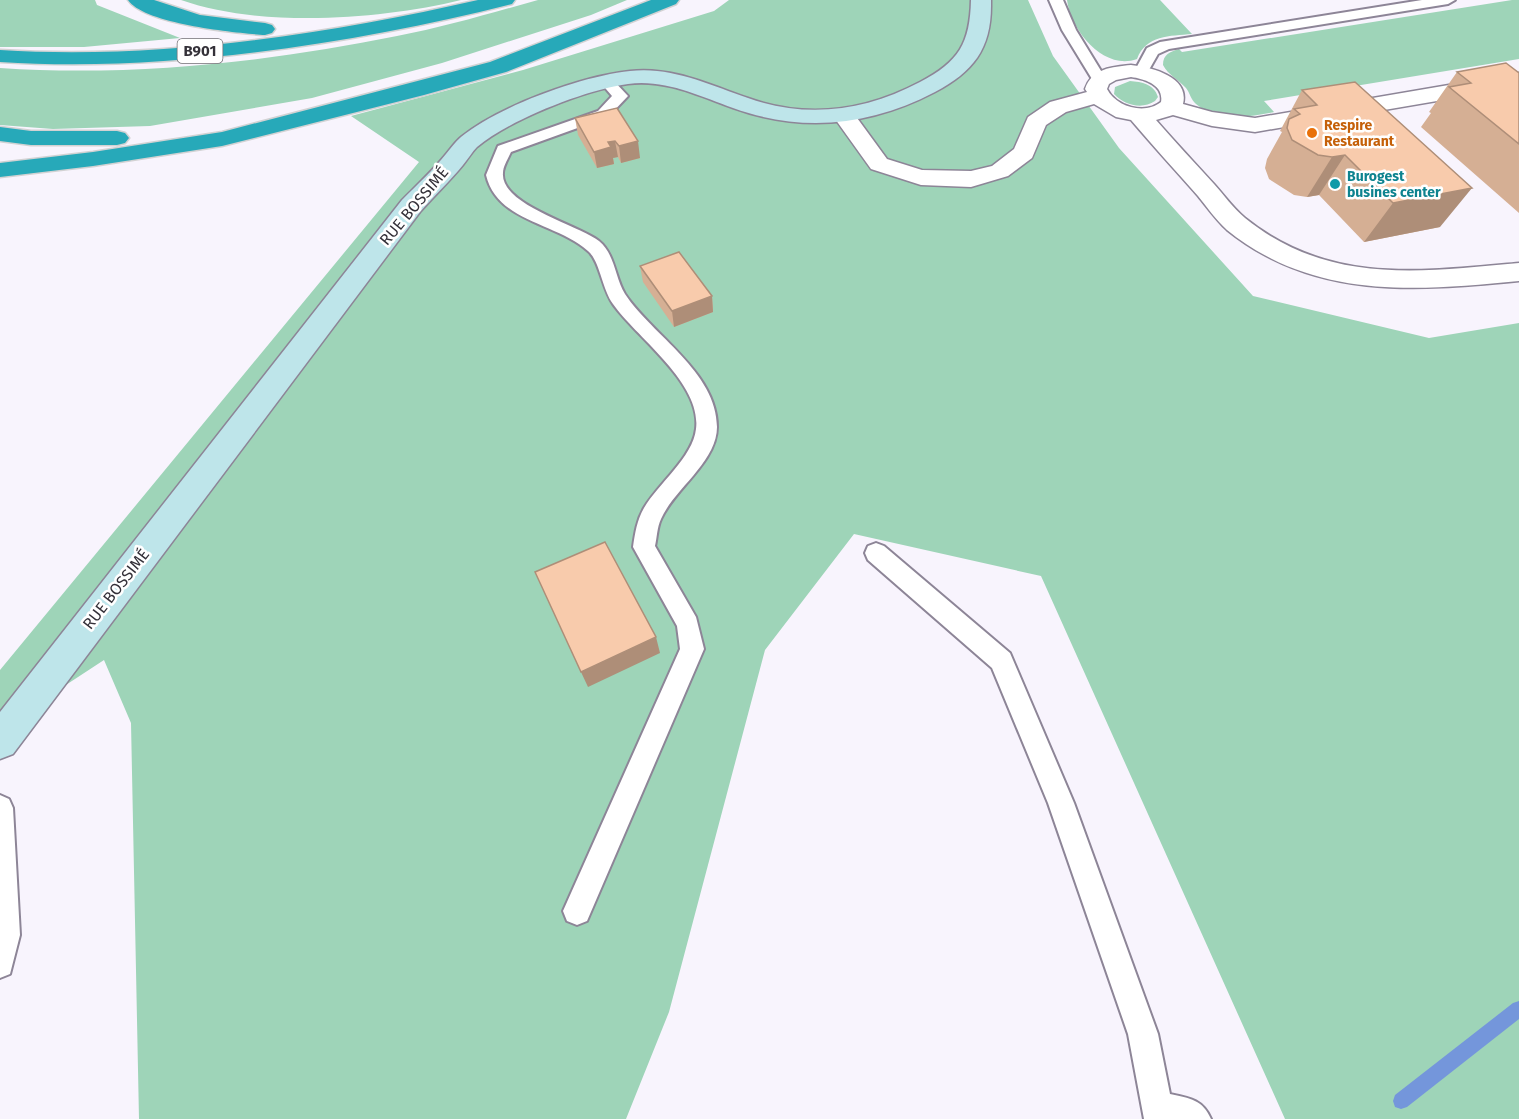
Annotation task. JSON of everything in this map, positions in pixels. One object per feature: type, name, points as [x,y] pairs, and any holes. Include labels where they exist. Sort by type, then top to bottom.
[{"type":"highway","name":"B901","points":[[138,0],[155,9],[210,25],[272,30],[360,29]]},
{"type":"highway","name":"B901","points":[[0,56],[38,59],[121,57],[235,48],[441,15],[505,0]]},
{"type":"highway","points":[[0,170],[93,159],[222,139],[416,90],[498,67],[669,0]]},
{"type":"highway","points":[[0,134],[30,138],[128,138],[298,118]]},
{"type":"street","name":"RUE BOSSIMÉ","points":[[0,741],[411,206],[471,141],[536,105],[607,82],[631,77],[681,80],[737,102],[778,114],[809,117],[844,116],[921,92],[951,71],[972,49],[980,26],[981,0]]},
{"type":"street","points":[[844,116],[879,164],[921,177],[971,179],[1000,171],[1024,153],[1036,122],[1050,112],[1099,88],[1118,72],[1141,72],[1167,84],[1175,99],[1171,107],[1152,115],[1139,115],[1112,108],[1099,88]]},
{"type":"street","points":[[1171,107],[1201,118],[1255,125],[1519,80]]},
{"type":"street","points":[[1139,115],[1236,224],[1275,252],[1307,267],[1356,278],[1450,279],[1519,272]]},
{"type":"lane","points":[[1056,0],[1099,88]]},
{"type":"lane","points":[[1141,72],[1152,51],[1165,45],[1448,0]]},
{"type":"lane","points":[[577,911],[692,649],[688,624],[644,547],[651,517],[699,451],[707,429],[703,406],[693,385],[618,298],[596,248],[580,237],[509,202],[499,191],[494,175],[504,149],[603,114],[620,96],[607,82]]},
{"type":"lane","points":[[876,553],[1000,661],[1061,803],[1139,1023],[1159,1113],[1189,1113],[1194,1119]]},
{"type":"lane","points":[[0,808],[6,935],[0,964]]},
{"type":"green space","points":[[0,0],[95,0],[97,5],[180,38],[84,47],[0,47]]},
{"type":"green space","points":[[181,0],[461,0],[429,7],[357,16],[283,18],[213,9]]},
{"type":"green space","points":[[538,0],[627,0],[591,15],[442,63],[312,98],[150,126],[53,129],[0,125],[0,68],[150,69],[250,60],[415,32]]},
{"type":"green space","points":[[729,0],[1028,0],[1053,56],[1119,148],[1253,296],[1429,338],[1519,323],[1519,1119],[1285,1119],[1041,576],[854,534],[765,650],[669,1012],[626,1119],[139,1119],[131,723],[104,660],[20,715],[0,741],[0,670],[419,162],[351,116],[523,70],[714,11]]},
{"type":"green space","points":[[1067,0],[1160,0],[1192,34],[1167,36],[1153,41],[1146,45],[1137,59],[1125,61],[1113,59],[1101,54],[1082,35],[1075,24]]},
{"type":"green space","points":[[1519,0],[1519,59],[1264,101],[1274,112],[1264,114],[1234,117],[1204,110],[1194,102],[1186,88],[1163,65],[1163,61],[1170,52],[1179,49],[1182,52]]},
{"type":"green space","points":[[1130,81],[1151,86],[1158,97],[1150,104],[1139,106],[1123,101],[1114,94],[1115,87]]},
{"type":"building","points":[[1506,63],[1519,73],[1519,144],[1449,87],[1471,83],[1457,72]]},
{"type":"building","points":[[1355,82],[1472,188],[1393,203],[1345,155],[1332,157],[1318,155],[1292,140],[1287,128],[1289,119],[1300,114],[1294,109],[1317,105],[1302,90]]},
{"type":"building","points":[[617,108],[638,141],[619,146],[615,141],[608,142],[611,147],[594,152],[575,118]]},
{"type":"building","points":[[679,252],[712,296],[672,311],[640,266]]},
{"type":"building","points":[[605,542],[656,637],[581,672],[535,572]]},
{"type":"waterway","points":[[1401,1101],[1519,1009]]},
{"type":"place","name":"Respire Restaurant","points":[[1312,133]]},
{"type":"place","name":"Burogest busines center","points":[[1335,184]]}]
